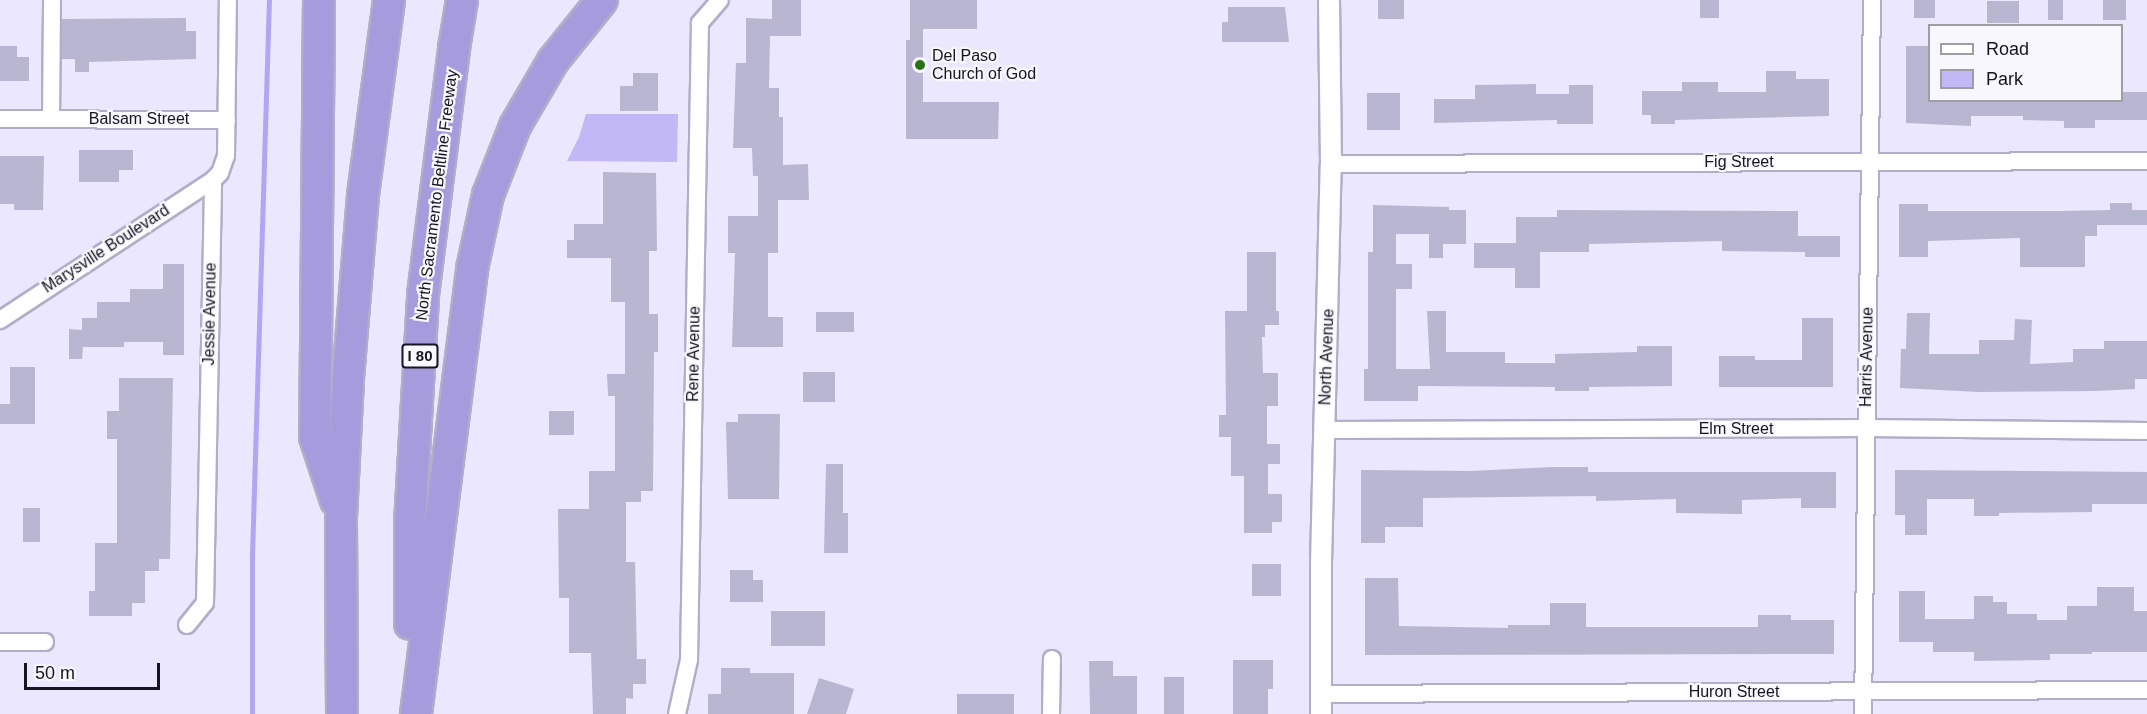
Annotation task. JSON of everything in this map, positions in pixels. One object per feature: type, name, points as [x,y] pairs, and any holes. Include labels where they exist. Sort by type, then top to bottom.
[{"type":"highway","points":[[319,0],[315,438],[341,517]]},
{"type":"highway","points":[[342,714],[341,517],[363,195],[389,0]]},
{"type":"highway","name":"North Sacramento Beltline Freeway","points":[[411,714],[410,523],[423,295],[462,0]]},
{"type":"highway","points":[[416,714],[472,269],[488,195],[515,126],[553,61],[602,0]]},
{"type":"street","points":[[51,119],[52,0]]},
{"type":"street","name":"Jessie Avenue","points":[[187,625],[205,603],[213,180],[220,173],[226,156],[228,0]]},
{"type":"street","name":"Rene Avenue","points":[[677,714],[689,660],[700,23],[720,0]]},
{"type":"street","name":"North Avenue","points":[[1321,714],[1331,164],[1329,0]]},
{"type":"street","name":"Harris Avenue","points":[[1863,714],[1872,0]]},
{"type":"street","name":"Balsam Street","points":[[0,119],[227,120]]},
{"type":"street","name":"Fig Street","points":[[1331,164],[2147,161]]},
{"type":"street","name":"Marysville Boulevard","points":[[0,320],[213,180]]},
{"type":"street","name":"Elm Street","points":[[1325,430],[1866,428],[2147,431]]},
{"type":"street","points":[[0,642],[45,642]]},
{"type":"street","points":[[1051,714],[1052,659]]},
{"type":"street","name":"Huron Street","points":[[1322,694],[2147,690]]},
{"type":"green space","points":[[586,114],[678,114],[677,162],[567,161],[579,137]]},
{"type":"building","points":[[772,0],[801,0],[801,36],[770,36],[769,88],[779,88],[779,117],[783,117],[783,165],[808,164],[809,200],[778,200],[778,253],[768,253],[768,317],[783,317],[783,347],[732,347],[735,253],[728,253],[728,216],[758,216],[758,176],[753,176],[752,148],[733,148],[736,63],[746,63],[746,18],[772,19]]},
{"type":"building","points":[[910,0],[977,0],[977,29],[923,29],[923,102],[999,102],[998,139],[906,139],[906,40],[910,40]]},
{"type":"building","points":[[1378,0],[1404,0],[1404,19],[1378,19]]},
{"type":"building","points":[[1700,0],[1719,0],[1719,18],[1700,18]]},
{"type":"building","points":[[1914,0],[1935,0],[1935,18],[1914,18]]},
{"type":"building","points":[[2048,0],[2063,0],[2063,20],[2048,20]]},
{"type":"building","points":[[2103,0],[2126,0],[2126,20],[2103,20]]},
{"type":"building","points":[[1987,1],[2019,1],[2019,23],[1987,23]]},
{"type":"building","points":[[1228,7],[1285,7],[1289,42],[1222,42],[1222,22],[1228,22]]},
{"type":"building","points":[[186,18],[186,31],[196,31],[196,59],[89,62],[89,72],[75,72],[75,59],[62,59],[62,19]]},
{"type":"building","points":[[0,46],[17,46],[17,57],[29,57],[29,81],[0,81]]},
{"type":"building","points":[[1906,46],[1928,46],[1928,102],[2123,102],[2123,92],[2147,92],[2147,120],[2095,120],[2095,128],[2064,128],[2064,121],[2023,120],[2023,116],[1971,116],[1971,126],[1906,123]]},
{"type":"building","points":[[1766,71],[1796,71],[1796,79],[1829,79],[1829,116],[1675,120],[1675,124],[1651,124],[1651,115],[1642,115],[1642,91],[1682,91],[1682,82],[1718,82],[1718,92],[1766,92]]},
{"type":"building","points":[[633,73],[658,73],[658,111],[620,111],[620,86],[633,86]]},
{"type":"building","points":[[1536,84],[1536,94],[1569,94],[1569,85],[1593,85],[1593,124],[1557,124],[1557,120],[1434,123],[1434,99],[1475,99],[1475,85]]},
{"type":"building","points":[[1367,93],[1400,93],[1400,130],[1367,130]]},
{"type":"building","points":[[79,150],[133,150],[133,170],[119,170],[119,182],[79,182]]},
{"type":"building","points":[[0,156],[44,156],[43,210],[14,210],[14,204],[0,204]]},
{"type":"building","points":[[603,172],[656,173],[657,251],[649,251],[649,314],[658,314],[658,352],[654,352],[653,491],[641,491],[641,502],[626,502],[626,562],[635,562],[637,659],[646,659],[646,684],[633,684],[633,699],[626,698],[626,714],[593,714],[591,653],[569,653],[569,598],[559,598],[558,509],[589,509],[589,471],[615,471],[615,396],[608,396],[607,374],[625,374],[625,302],[611,302],[611,258],[567,258],[567,240],[574,240],[574,224],[603,224]]},
{"type":"building","points":[[2110,203],[2132,203],[2132,210],[2147,210],[2147,225],[2097,225],[2097,236],[2085,236],[2085,267],[2020,267],[2020,238],[1928,241],[1928,257],[1899,257],[1899,204],[1928,204],[1928,211],[2061,211],[2110,210]]},
{"type":"building","points":[[1373,205],[1449,207],[1449,210],[1466,210],[1466,244],[1443,244],[1443,258],[1429,258],[1429,234],[1396,234],[1396,264],[1412,264],[1412,289],[1396,289],[1396,369],[1430,369],[1427,311],[1446,311],[1446,352],[1505,352],[1505,363],[1555,363],[1555,354],[1637,352],[1637,346],[1672,346],[1672,386],[1589,387],[1589,391],[1555,391],[1555,387],[1418,386],[1418,401],[1364,401],[1364,369],[1368,369],[1368,252],[1373,252]]},
{"type":"building","points":[[1557,210],[1798,211],[1798,236],[1840,236],[1840,257],[1805,257],[1805,252],[1722,251],[1722,241],[1589,244],[1589,252],[1540,252],[1540,288],[1515,288],[1515,268],[1474,268],[1474,243],[1516,243],[1516,217],[1557,217]]},
{"type":"building","points":[[1247,252],[1276,252],[1276,311],[1279,311],[1279,325],[1265,325],[1265,337],[1262,337],[1263,373],[1278,373],[1278,406],[1267,406],[1267,444],[1280,444],[1280,464],[1268,464],[1268,494],[1282,494],[1282,522],[1272,522],[1272,533],[1244,533],[1244,476],[1231,476],[1231,437],[1219,437],[1219,415],[1226,415],[1225,311],[1247,311]]},
{"type":"building","points":[[163,264],[184,264],[184,355],[163,355],[163,342],[124,342],[124,347],[83,347],[82,359],[69,359],[69,329],[82,330],[82,318],[97,318],[97,302],[130,302],[130,289],[163,289]]},
{"type":"building","points":[[816,312],[854,312],[854,332],[816,332]]},
{"type":"building","points":[[1907,313],[1930,313],[1929,354],[1979,354],[1979,340],[2014,340],[2015,319],[2032,320],[2030,364],[2073,362],[2073,349],[2104,349],[2104,341],[2147,341],[2147,379],[2135,379],[2135,389],[2095,391],[1979,392],[1900,388],[1901,349],[1906,349]]},
{"type":"building","points":[[1802,318],[1833,318],[1833,387],[1719,387],[1719,356],[1755,356],[1755,360],[1802,360]]},
{"type":"building","points":[[10,367],[35,367],[35,424],[0,424],[0,404],[10,404]]},
{"type":"building","points":[[803,372],[835,372],[835,402],[803,402]]},
{"type":"building","points":[[119,378],[173,378],[170,559],[159,559],[159,571],[145,571],[145,603],[132,603],[132,616],[89,616],[89,591],[95,591],[95,543],[117,543],[117,439],[107,439],[107,411],[119,411]]},
{"type":"building","points":[[549,411],[574,411],[574,435],[549,435]]},
{"type":"building","points":[[738,414],[780,414],[779,499],[728,499],[726,422],[738,422]]},
{"type":"building","points":[[826,464],[843,464],[843,513],[848,513],[848,553],[824,553]]},
{"type":"building","points":[[1588,467],[1588,472],[1836,472],[1836,508],[1801,508],[1801,498],[1742,500],[1742,514],[1676,513],[1676,499],[1596,501],[1596,496],[1423,498],[1423,527],[1385,527],[1385,543],[1361,543],[1361,470],[1471,471]]},
{"type":"building","points":[[1895,470],[2147,472],[2147,504],[2092,504],[2092,512],[1999,513],[1999,516],[1974,516],[1974,499],[1927,499],[1927,535],[1905,535],[1905,515],[1895,515]]},
{"type":"building","points":[[23,508],[40,508],[40,542],[23,542]]},
{"type":"building","points":[[1252,564],[1281,564],[1281,596],[1252,596]]},
{"type":"building","points":[[730,570],[753,570],[753,580],[763,580],[763,602],[730,602]]},
{"type":"building","points":[[1365,578],[1398,578],[1399,626],[1508,628],[1508,625],[1550,625],[1550,603],[1586,603],[1586,627],[1758,627],[1758,615],[1791,615],[1791,620],[1834,620],[1834,654],[1365,655]]},
{"type":"building","points":[[2097,587],[2134,587],[2134,611],[2147,611],[2147,652],[2050,654],[2050,660],[1974,661],[1974,652],[1933,652],[1933,642],[1899,642],[1899,591],[1925,591],[1925,619],[1974,619],[1974,596],[1993,596],[1993,602],[2007,602],[2007,614],[2037,614],[2037,620],[2067,620],[2067,606],[2097,606]]},
{"type":"building","points":[[771,611],[825,611],[825,646],[771,646]]},
{"type":"building","points":[[1233,660],[1273,660],[1273,689],[1268,689],[1268,714],[1233,714]]},
{"type":"building","points":[[1089,661],[1113,661],[1113,676],[1137,676],[1137,714],[1090,714]]},
{"type":"building","points":[[721,668],[750,668],[750,673],[794,673],[794,714],[708,714],[708,694],[721,694]]},
{"type":"building","points":[[1164,677],[1184,677],[1184,714],[1164,714]]},
{"type":"building","points":[[819,678],[854,689],[846,714],[807,714]]},
{"type":"building","points":[[957,694],[1014,694],[1014,714],[957,714]]},
{"type":"waterway","points":[[252,714],[252,555],[269,0]]},
{"type":"place","name":"Del Paso Church of God","points":[[920,65]]}]
